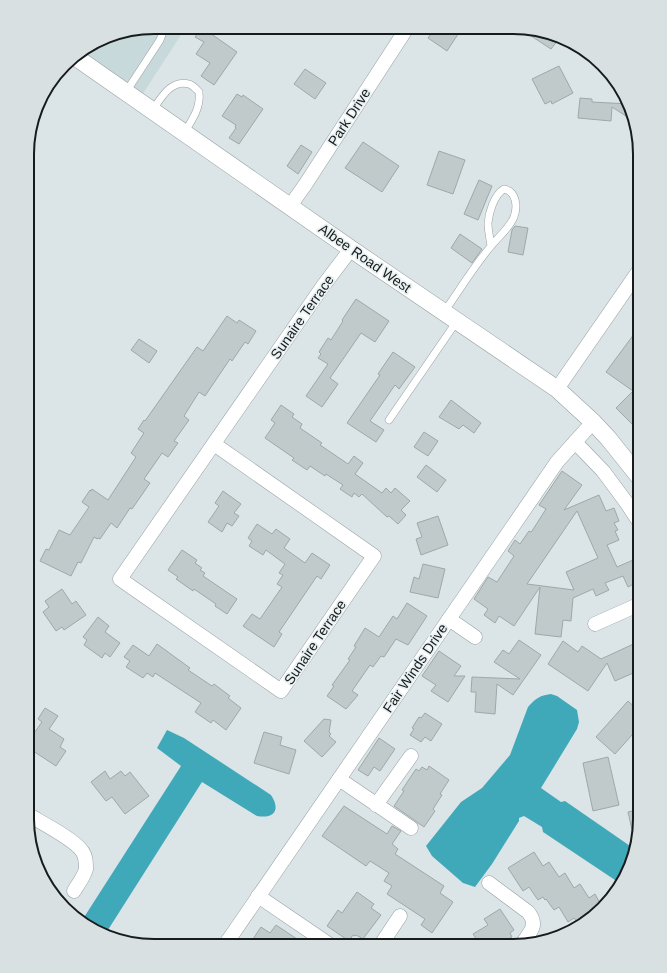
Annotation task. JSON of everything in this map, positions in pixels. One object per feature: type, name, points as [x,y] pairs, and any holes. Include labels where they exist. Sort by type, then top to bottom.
[{"type":"street","name":"Park Drive","points":[[290,206],[310,178],[403,34]]},
{"type":"street","name":"Albee Road West","points":[[80,60],[351,249],[557,389],[593,422],[633,469]]},
{"type":"street","name":"Sunaire Terrace","points":[[214,444],[374,556],[282,691],[120,579],[323,286],[351,249]]},
{"type":"street","points":[[557,389],[633,279]]},
{"type":"street","name":"Fair Winds Drive","points":[[229,939],[557,462],[593,422]]},
{"type":"street","points":[[574,442],[603,471],[633,512]]},
{"type":"street","points":[[595,624],[633,607]]},
{"type":"street","points":[[449,619],[475,637]]},
{"type":"street","points":[[376,805],[411,756]]},
{"type":"street","points":[[339,779],[411,828]]},
{"type":"street","points":[[34,818],[76,844],[83,852],[86,860],[86,870],[74,891]]},
{"type":"street","points":[[489,883],[528,912],[533,918],[534,924],[532,930],[526,938]]},
{"type":"street","points":[[258,896],[312,939]]},
{"type":"street","points":[[385,939],[400,916]]},
{"type":"lane","points":[[126,92],[160,40],[162,34]]},
{"type":"lane","points":[[152,111],[166,91],[179,84],[190,84],[199,92],[200,101],[196,114],[184,133]]},
{"type":"lane","points":[[389,420],[491,246],[510,225],[516,209],[514,198],[508,190],[504,189],[500,191],[492,207],[488,223],[491,246]]},
{"type":"shaded area","points":[[146,34],[181,34],[142,95],[86,55],[101,46],[130,36]]},
{"type":"water","points":[[551,694],[557,696],[577,710],[579,722],[577,729],[541,788],[561,802],[565,801],[630,846],[627,858],[621,872],[615,880],[543,832],[542,827],[524,816],[519,818],[519,821],[492,864],[475,887],[463,883],[432,856],[426,846],[461,802],[482,788],[510,755],[528,707],[533,701]]},
{"type":"water","points":[[167,730],[184,738],[271,795],[274,800],[275,809],[272,815],[263,817],[257,816],[202,782],[108,930],[84,917],[181,766],[157,748]]},
{"type":"building","points":[[197,34],[211,34],[237,52],[214,85],[201,76],[210,63],[196,54],[204,42],[195,37]]},
{"type":"building","points":[[431,34],[458,34],[447,51],[428,38]]},
{"type":"building","points":[[530,35],[556,42],[551,49]]},
{"type":"building","points":[[559,66],[573,93],[552,104],[551,101],[545,104],[532,79]]},
{"type":"building","points":[[305,69],[326,83],[315,99],[294,84]]},
{"type":"building","points":[[237,94],[242,97],[243,95],[263,109],[239,144],[229,138],[236,128],[236,125],[222,116]]},
{"type":"building","points":[[580,98],[592,99],[592,102],[622,104],[628,117],[612,107],[611,121],[578,118]]},
{"type":"building","points":[[363,142],[399,166],[382,192],[345,168]]},
{"type":"building","points":[[301,145],[312,152],[298,174],[287,166]]},
{"type":"building","points":[[439,151],[465,160],[453,194],[427,185]]},
{"type":"building","points":[[479,180],[492,186],[478,220],[464,214]]},
{"type":"building","points":[[515,226],[528,228],[523,255],[508,252],[512,230]]},
{"type":"building","points":[[460,234],[482,249],[472,263],[451,248]]},
{"type":"building","points":[[356,299],[389,321],[375,342],[361,333],[330,378],[338,384],[322,407],[306,396],[328,364],[318,358],[321,354],[319,352],[328,338],[331,340]]},
{"type":"building","points":[[227,316],[237,323],[239,320],[256,331],[248,344],[245,342],[232,361],[230,359],[205,396],[199,392],[184,416],[189,420],[174,441],[178,443],[168,457],[162,453],[144,479],[150,483],[132,509],[130,508],[117,528],[111,523],[100,539],[94,537],[81,563],[78,562],[71,576],[40,561],[46,549],[49,550],[59,530],[70,535],[89,507],[82,502],[90,490],[91,491],[92,489],[108,500],[136,457],[131,453],[144,433],[138,429],[197,347],[203,351]]},
{"type":"building","points":[[633,335],[633,391],[606,372]]},
{"type":"building","points":[[139,339],[157,351],[149,363],[131,350]]},
{"type":"building","points":[[393,352],[415,367],[399,389],[395,385],[370,421],[384,430],[376,442],[347,423],[380,375],[378,374]]},
{"type":"building","points":[[633,391],[633,425],[616,408]]},
{"type":"building","points":[[451,400],[481,423],[474,433],[463,425],[459,429],[439,417]]},
{"type":"building","points":[[281,405],[294,414],[292,417],[302,424],[300,428],[322,443],[320,445],[348,464],[354,456],[363,463],[355,474],[382,493],[386,488],[391,493],[395,488],[410,501],[401,510],[406,515],[398,524],[389,516],[387,517],[362,494],[359,497],[354,493],[352,497],[340,489],[343,485],[310,466],[307,470],[292,460],[294,458],[265,438],[275,423],[271,420]]},
{"type":"building","points":[[424,432],[438,441],[428,456],[414,447]]},
{"type":"building","points":[[426,465],[446,480],[437,492],[417,477]]},
{"type":"building","points":[[562,471],[582,485],[564,510],[599,495],[606,511],[614,508],[619,521],[614,523],[618,530],[615,531],[619,540],[607,545],[617,567],[633,560],[633,584],[628,587],[623,576],[605,583],[609,590],[596,596],[593,589],[573,598],[571,621],[563,620],[561,637],[535,634],[540,587],[514,626],[499,616],[495,623],[484,615],[488,609],[474,599],[488,577],[497,582],[514,556],[508,551],[515,540],[520,544],[529,531],[532,531],[546,509],[539,505]],"holes":[[[577,511],[598,558],[566,572],[574,590],[527,584]]]},
{"type":"building","points":[[223,491],[241,504],[234,513],[239,516],[232,526],[227,523],[222,532],[208,522],[219,506],[215,503]]},
{"type":"building","points":[[438,516],[448,545],[421,555],[416,539],[422,537],[417,523]]},
{"type":"building","points":[[257,524],[272,534],[276,529],[290,539],[284,548],[305,563],[312,553],[330,565],[321,579],[317,576],[279,632],[282,634],[274,647],[243,626],[252,614],[260,619],[282,587],[277,584],[283,575],[279,573],[285,564],[266,550],[263,555],[249,546],[252,541],[248,538]]},
{"type":"building","points":[[182,550],[197,560],[195,563],[202,568],[200,570],[205,573],[203,576],[237,599],[227,614],[215,606],[216,604],[176,579],[178,577],[168,570]]},
{"type":"building","points":[[423,564],[445,569],[438,598],[410,592],[414,577],[419,579]]},
{"type":"building","points":[[62,589],[72,604],[76,601],[86,615],[64,630],[62,627],[56,631],[43,612],[49,607],[45,601]]},
{"type":"building","points":[[407,603],[427,616],[408,645],[396,639],[384,657],[381,656],[373,667],[370,665],[352,691],[358,695],[346,709],[327,696],[334,686],[332,685],[350,660],[348,659],[356,647],[354,646],[365,628],[379,637],[393,616],[397,619]]},
{"type":"building","points":[[98,617],[109,626],[105,632],[120,643],[110,657],[105,653],[102,658],[84,645],[87,640],[83,637]]},
{"type":"building","points":[[519,640],[541,655],[513,695],[497,684],[495,714],[475,712],[476,692],[471,692],[472,677],[520,679],[494,662],[503,650],[509,654]]},
{"type":"building","points":[[563,641],[578,652],[582,646],[601,659],[633,644],[633,673],[615,681],[607,663],[588,691],[548,664]]},
{"type":"building","points":[[157,644],[190,668],[188,670],[212,686],[214,684],[230,696],[228,698],[241,708],[226,730],[213,720],[211,723],[195,712],[201,703],[155,673],[153,677],[147,673],[143,678],[126,667],[130,661],[124,657],[133,645],[149,656]]},
{"type":"building","points":[[439,651],[461,666],[454,676],[465,676],[448,702],[431,691],[436,685],[422,676]]},
{"type":"building","points":[[628,701],[633,706],[633,734],[615,754],[596,737]]},
{"type":"building","points":[[45,708],[58,716],[49,729],[64,739],[60,747],[66,751],[56,766],[34,752],[34,733],[42,722],[38,719]]},
{"type":"building","points":[[425,713],[442,724],[431,741],[425,737],[421,742],[410,735],[414,729],[412,728],[419,717],[421,718]]},
{"type":"building","points":[[324,719],[331,720],[329,732],[331,734],[329,736],[336,742],[322,757],[304,741]]},
{"type":"building","points":[[264,732],[282,737],[280,745],[296,750],[289,774],[254,763]]},
{"type":"building","points":[[379,738],[395,749],[380,771],[374,767],[368,776],[358,770]]},
{"type":"building","points":[[608,757],[619,805],[593,811],[583,763]]},
{"type":"building","points":[[429,766],[449,780],[433,809],[435,811],[424,827],[394,806],[404,791],[402,790],[416,769],[419,771],[422,767],[427,770]]},
{"type":"building","points":[[105,771],[110,779],[121,771],[125,776],[130,772],[149,796],[125,814],[112,797],[106,801],[91,782]]},
{"type":"building","points":[[344,806],[387,834],[392,826],[401,831],[392,844],[398,849],[395,854],[444,886],[440,893],[453,902],[432,933],[421,925],[425,919],[387,894],[392,886],[384,881],[389,873],[370,861],[366,866],[322,836]]},
{"type":"building","points":[[633,811],[632,832],[628,812]]},
{"type":"building","points":[[534,852],[543,866],[549,862],[559,877],[565,873],[574,888],[580,884],[589,898],[595,894],[599,902],[580,919],[576,921],[574,918],[568,922],[559,907],[554,910],[543,897],[538,900],[529,887],[523,891],[508,868]]},
{"type":"building","points":[[357,892],[374,904],[371,908],[381,915],[363,939],[353,935],[350,939],[346,939],[327,926],[338,910],[342,913]]},
{"type":"building","points":[[500,909],[514,930],[510,933],[512,937],[508,939],[476,939],[473,934],[488,925],[484,919]]},
{"type":"building","points":[[276,925],[297,939],[253,939],[261,927],[270,933]]}]
